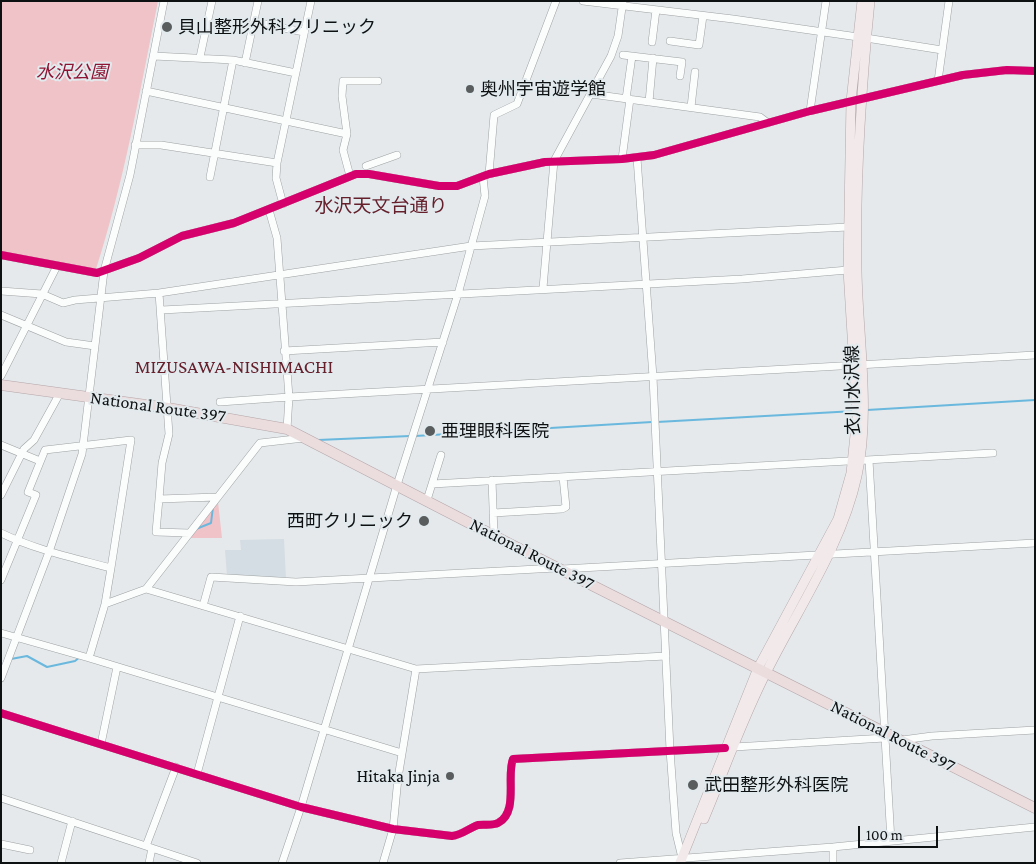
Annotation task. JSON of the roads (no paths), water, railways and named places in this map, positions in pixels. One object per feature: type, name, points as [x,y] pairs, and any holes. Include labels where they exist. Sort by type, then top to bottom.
[{"type":"highway","name":"National Route 397","points":[[1,385],[168,408],[287,429],[884,734],[902,740],[1035,808]]},
{"type":"main road","name":"衣川水沢線","points":[[858,366],[857,270],[862,1]]},
{"type":"main road","name":"衣川水沢線","points":[[684,860],[762,670],[825,553],[845,520],[858,474],[855,461],[863,412],[848,270],[851,101],[870,1]]},
{"type":"street","points":[[1,678],[77,474],[84,444],[104,271],[136,146],[164,1]]},
{"type":"street","points":[[200,57],[212,1]]},
{"type":"street","points":[[245,63],[258,1]]},
{"type":"street","points":[[283,204],[276,178],[277,163],[311,1]]},
{"type":"street","points":[[282,863],[301,807],[397,485],[458,294],[486,196],[486,176],[494,114],[517,104],[556,1]]},
{"type":"street","points":[[583,1],[622,3],[656,10],[942,50]]},
{"type":"street","points":[[810,111],[826,1]]},
{"type":"street","points":[[938,81],[949,1]]},
{"type":"street","points":[[543,288],[554,161],[615,47],[622,3]]},
{"type":"street","points":[[652,42],[656,10]]},
{"type":"street","points":[[670,41],[699,45],[703,16]]},
{"type":"street","points":[[254,22],[304,32]]},
{"type":"street","points":[[623,55],[682,62],[680,76]]},
{"type":"street","points":[[154,56],[232,60],[296,73]]},
{"type":"street","points":[[622,159],[632,56]]},
{"type":"street","points":[[649,102],[653,58]]},
{"type":"street","points":[[210,177],[232,60]]},
{"type":"street","points":[[1,255],[97,273],[139,258],[182,236],[234,224],[350,176],[369,174],[450,187],[486,176],[554,161],[638,158],[810,111],[938,81],[990,72],[1035,71]]},
{"type":"street","points":[[691,107],[695,72]]},
{"type":"street","points":[[350,176],[343,150],[347,134],[342,96],[343,81],[378,81]]},
{"type":"street","points":[[146,91],[347,134]]},
{"type":"street","points":[[591,94],[760,117],[768,123]]},
{"type":"street","points":[[136,146],[161,145],[277,163]]},
{"type":"street","points":[[366,166],[397,155]]},
{"type":"street","points":[[638,158],[645,283],[653,377],[660,565],[670,750],[676,833],[684,860]]},
{"type":"street","points":[[269,210],[277,238],[280,305],[289,397],[287,429]]},
{"type":"street","points":[[1,291],[42,294],[63,303],[75,300],[160,293],[471,246],[546,244],[642,237],[848,227]]},
{"type":"street","points":[[1,376],[57,266]]},
{"type":"street","points":[[162,310],[280,305],[848,270]]},
{"type":"street","points":[[160,293],[169,434],[162,464],[156,532],[189,533]]},
{"type":"street","points":[[1,315],[27,324],[66,342],[96,346]]},
{"type":"street","points":[[284,351],[443,342]]},
{"type":"street","points":[[220,402],[1035,355]]},
{"type":"street","points":[[1,495],[22,454],[34,440],[60,393]]},
{"type":"street","points":[[105,604],[146,589],[260,443],[304,438]]},
{"type":"street","points":[[1,580],[36,495],[28,492],[45,450],[131,440],[105,604],[89,658]]},
{"type":"street","points":[[1,444],[40,461]]},
{"type":"street","points":[[432,484],[993,453]]},
{"type":"street","points":[[427,500],[441,455]]},
{"type":"street","points":[[869,460],[891,840]]},
{"type":"street","points":[[493,513],[562,509],[566,507],[563,477]]},
{"type":"street","points":[[492,480],[494,535]]},
{"type":"street","points":[[159,498],[217,497]]},
{"type":"street","points":[[1,533],[49,552],[111,568]]},
{"type":"street","points":[[203,606],[211,578],[296,582],[368,580],[660,565],[825,553],[1035,543]]},
{"type":"street","points":[[146,589],[416,669],[666,656]]},
{"type":"street","points":[[197,774],[240,616]]},
{"type":"street","points":[[1,633],[402,753]]},
{"type":"street","points":[[101,744],[117,667]]},
{"type":"street","points":[[383,863],[393,828],[402,753],[416,669]]},
{"type":"street","points":[[1,713],[301,807],[393,828],[452,836],[478,825],[497,823],[506,813],[510,803],[511,764],[513,759],[730,748],[884,734]]},
{"type":"street","points":[[902,740],[932,736],[1035,730]]},
{"type":"street","points":[[149,863],[149,847],[176,767]]},
{"type":"street","points":[[1,798],[197,863]]},
{"type":"street","points":[[61,863],[72,822]]},
{"type":"street","points":[[620,863],[684,860],[1035,827]]},
{"type":"street","points":[[1,844],[30,850]]},
{"type":"street","points":[[832,847],[834,863]]},
{"type":"waterway","points":[[867,410],[1035,400]]},
{"type":"waterway","points":[[657,422],[855,411]]},
{"type":"waterway","points":[[415,436],[652,422]]},
{"type":"waterway","points":[[318,440],[410,436]]},
{"type":"waterway","points":[[196,529],[211,523],[213,507]]},
{"type":"waterway","points":[[11,659],[27,656],[47,667],[75,661],[80,657]]},
{"type":"place","name":"貝山整形外科クリニック","points":[[167,27]]},
{"type":"place","name":"奥州宇宙遊学館","points":[[470,89]]},
{"type":"place","name":"亜理眼科医院","points":[[430,431]]},
{"type":"place","name":"西町クリニック","points":[[424,521]]},
{"type":"place","name":"Hitaka Jinja","points":[[450,776]]},
{"type":"place","name":"武田整形外科医院","points":[[693,785]]},
{"type":"district","name":"水沢天文台通り","points":[[381,206]]},
{"type":"district","name":"MIZUSAWA-NISHIMACHI","points":[[234,367]]},
{"type":"park label","name":"水沢公園","points":[[72,72]]}]
